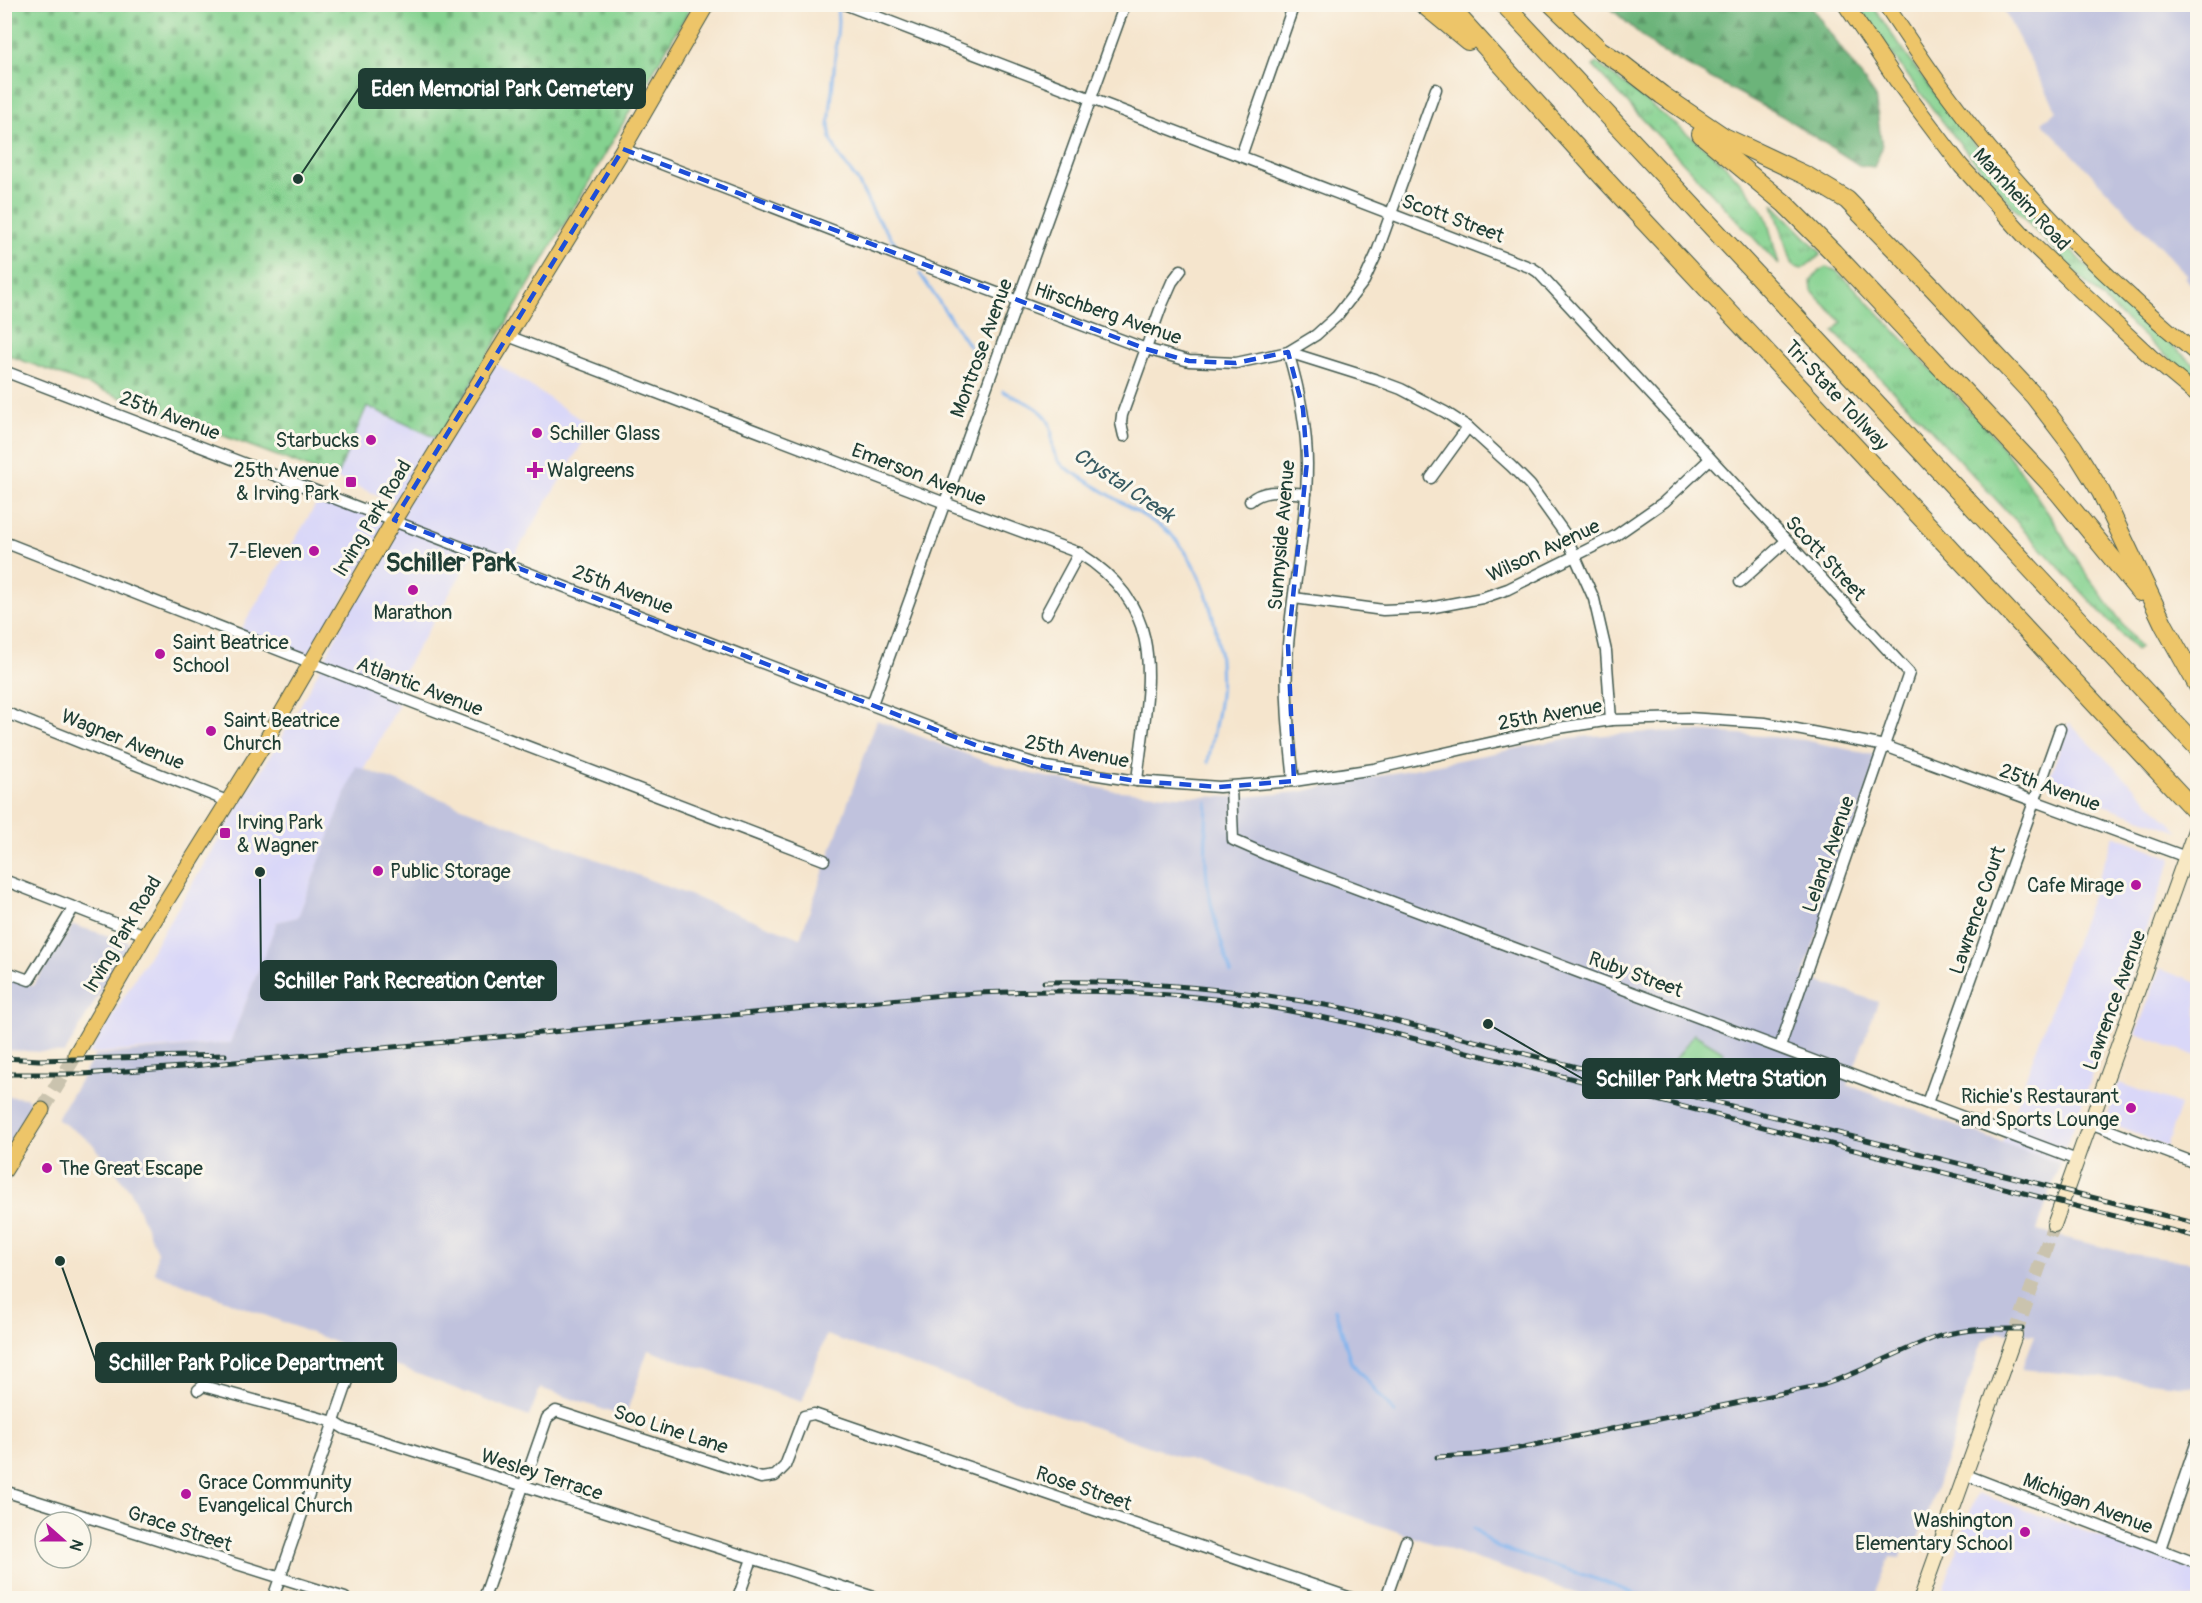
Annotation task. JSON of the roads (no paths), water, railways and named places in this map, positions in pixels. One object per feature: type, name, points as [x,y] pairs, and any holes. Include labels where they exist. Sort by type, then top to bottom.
[{"type":"highway","points":[[1423,4],[1515,80]]},
{"type":"highway","name":"Tri-State Tollway","points":[[1447,4],[1602,177],[2198,814]]},
{"type":"highway","name":"Tri-State Tollway","points":[[1504,4],[2198,748]]},
{"type":"highway","points":[[1552,4],[1600,50],[1615,69],[1733,159],[1776,195],[1828,246],[2058,492],[2102,543],[2164,625]]},
{"type":"highway","points":[[1600,50],[1724,137],[1807,176],[1847,200],[2034,396],[2073,447],[2101,492],[2164,625],[2198,686]]},
{"type":"main road","name":"Irving Park Road","points":[[76,1054],[145,935],[311,663],[394,520],[623,149],[707,4]]},
{"type":"main road","name":"Mannheim Road","points":[[1845,4],[1897,81],[1961,166],[2030,242],[2151,357],[2198,396]]},
{"type":"main road","name":"Mannheim Road","points":[[1885,4],[1945,92],[2020,183],[2081,249],[2198,354]]},
{"type":"main road","name":"Lawrence Avenue","points":[[2054,1225],[2198,822]]},
{"type":"main road","points":[[4,1171],[42,1110]]},
{"type":"main road","points":[[1921,1599],[2015,1335]]},
{"type":"street","name":"Montrose Avenue","points":[[872,704],[1125,4]]},
{"type":"street","points":[[1240,156],[1294,4]]},
{"type":"street","name":"Scott Street","points":[[848,6],[1524,264],[1538,272],[1909,673]]},
{"type":"street","points":[[1288,352],[1316,335],[1337,316],[1364,281],[1376,255],[1436,89]]},
{"type":"street","name":"Hirschberg Avenue","points":[[623,149],[1146,349],[1190,361],[1236,363],[1288,352]]},
{"type":"street","points":[[1124,436],[1122,415],[1164,299],[1181,270]]},
{"type":"street","name":"Emerson Avenue","points":[[508,336],[1078,553],[1097,564],[1126,592],[1136,608],[1146,637],[1149,668],[1137,781]]},
{"type":"street","points":[[1288,352],[1401,389],[1446,412],[1489,445],[1530,485],[1565,534],[1594,599],[1606,651],[1611,720]]},
{"type":"street","name":"Sunnyside Avenue","points":[[1288,352],[1303,409],[1307,462],[1306,494],[1288,645],[1286,686],[1294,781]]},
{"type":"street","name":"25th Avenue","points":[[4,371],[978,746],[1046,767],[1137,781],[1231,787],[1294,781],[1374,769],[1552,729],[1611,720],[1688,718],[1765,723],[1885,746],[2186,857]]},
{"type":"street","points":[[1431,478],[1468,427]]},
{"type":"street","name":"Wilson Avenue","points":[[1294,598],[1383,610],[1455,604],[1508,589],[1615,536],[1642,519],[1664,502],[1710,459]]},
{"type":"street","points":[[1250,501],[1256,496],[1270,492],[1306,494]]},
{"type":"street","points":[[1740,582],[1786,541]]},
{"type":"street","name":"Atlantic Avenue","points":[[4,542],[311,663],[824,860]]},
{"type":"street","points":[[1046,614],[1078,553]]},
{"type":"street","name":"Leland Avenue","points":[[1780,1047],[1909,673]]},
{"type":"street","name":"Wagner Avenue","points":[[4,712],[227,801]]},
{"type":"street","name":"Lawrence Court","points":[[1927,1104],[2060,729]]},
{"type":"street","name":"Ruby Street","points":[[1231,787],[1233,840],[2077,1160]]},
{"type":"street","points":[[4,880],[145,935]]},
{"type":"street","points":[[4,971],[29,980],[74,906]]},
{"type":"street","points":[[2090,1123],[2198,1164]]},
{"type":"street","points":[[273,1599],[359,1349]]},
{"type":"street","name":"Wesley Terrace","points":[[198,1390],[203,1386],[334,1422],[345,1429],[877,1599]]},
{"type":"street","name":"Soo Line Lane","points":[[523,1487],[547,1418],[556,1411],[761,1478],[775,1476],[785,1466],[804,1416]]},
{"type":"street","name":"Rose Street","points":[[804,1416],[814,1414],[1351,1599]]},
{"type":"street","points":[[2160,1549],[2198,1438]]},
{"type":"street","name":"Michigan Avenue","points":[[1966,1475],[2198,1564]]},
{"type":"street","points":[[484,1599],[523,1487]]},
{"type":"street","name":"Grace Street","points":[[4,1491],[345,1599]]},
{"type":"street","points":[[1386,1599],[1406,1541]]},
{"type":"street","points":[[738,1599],[752,1559]]},
{"type":"waterway","name":"Crystal Creek","points":[[837,4],[838,23],[829,126],[831,139],[839,156],[857,180],[875,215],[895,243]]},
{"type":"waterway","name":"Crystal Creek","points":[[920,274],[980,362]]},
{"type":"waterway","name":"Crystal Creek","points":[[1003,391],[1033,406],[1043,414],[1050,425],[1054,453],[1064,467],[1165,529],[1180,544],[1192,563],[1210,605],[1221,673],[1220,694],[1208,762]]},
{"type":"waterway","name":"Crystal Creek","points":[[1207,802],[1208,887],[1231,973]]},
{"type":"waterway","name":"Crystal Creek","points":[[1335,1309],[1351,1362],[1395,1413]]},
{"type":"waterway","name":"Crystal Creek","points":[[1474,1528],[1496,1547],[1647,1598]]},
{"type":"tunnel","points":[[42,1110],[76,1054]]},
{"type":"tunnel","points":[[2015,1335],[2054,1225]]},
{"type":"railway","points":[[1044,982],[1120,983],[1196,988],[1272,996],[1348,1009],[2198,1224]]},
{"type":"railway","points":[[4,1074],[83,1074],[182,1067],[943,995],[1048,991],[1188,996],[1263,1006],[1380,1030],[2198,1237]]},
{"type":"railway","points":[[4,1058],[39,1060],[225,1055]]},
{"type":"railway","points":[[1437,1457],[1475,1455],[1515,1449],[1822,1385],[1851,1375],[1934,1338],[1955,1332],[2022,1329]]},
{"type":"place","name":"Eden Memorial Park Cemetery","points":[[298,179]]},
{"type":"place","name":"Schiller Glass","points":[[537,433]]},
{"type":"place","name":"Starbucks","points":[[371,440]]},
{"type":"place","name":"Walgreens","points":[[535,470]]},
{"type":"place","name":"25th Avenue & Irving Park","points":[[351,482]]},
{"type":"place","name":"7-Eleven","points":[[314,551]]},
{"type":"place","name":"Marathon","points":[[413,590]]},
{"type":"place","name":"Saint Beatrice School","points":[[160,654]]},
{"type":"place","name":"Saint Beatrice Church","points":[[211,731]]},
{"type":"place","name":"Irving Park & Wagner","points":[[225,833]]},
{"type":"place","name":"Public Storage","points":[[378,871]]},
{"type":"place","name":"Schiller Park Recreation Center","points":[[260,872]]},
{"type":"place","name":"Cafe Mirage","points":[[2136,885]]},
{"type":"place","name":"Schiller Park Metra Station","points":[[1488,1024]]},
{"type":"place","name":"Richie's Restaurant and Sports Lounge","points":[[2131,1108]]},
{"type":"place","name":"The Great Escape","points":[[47,1168]]},
{"type":"place","name":"Schiller Park Police Department","points":[[60,1261]]},
{"type":"place","name":"Grace Community Evangelical Church","points":[[186,1494]]},
{"type":"place","name":"Washington Elementary School","points":[[2025,1532]]},
{"type":"district","name":"Schiller Park","points":[[451,562]]}]
